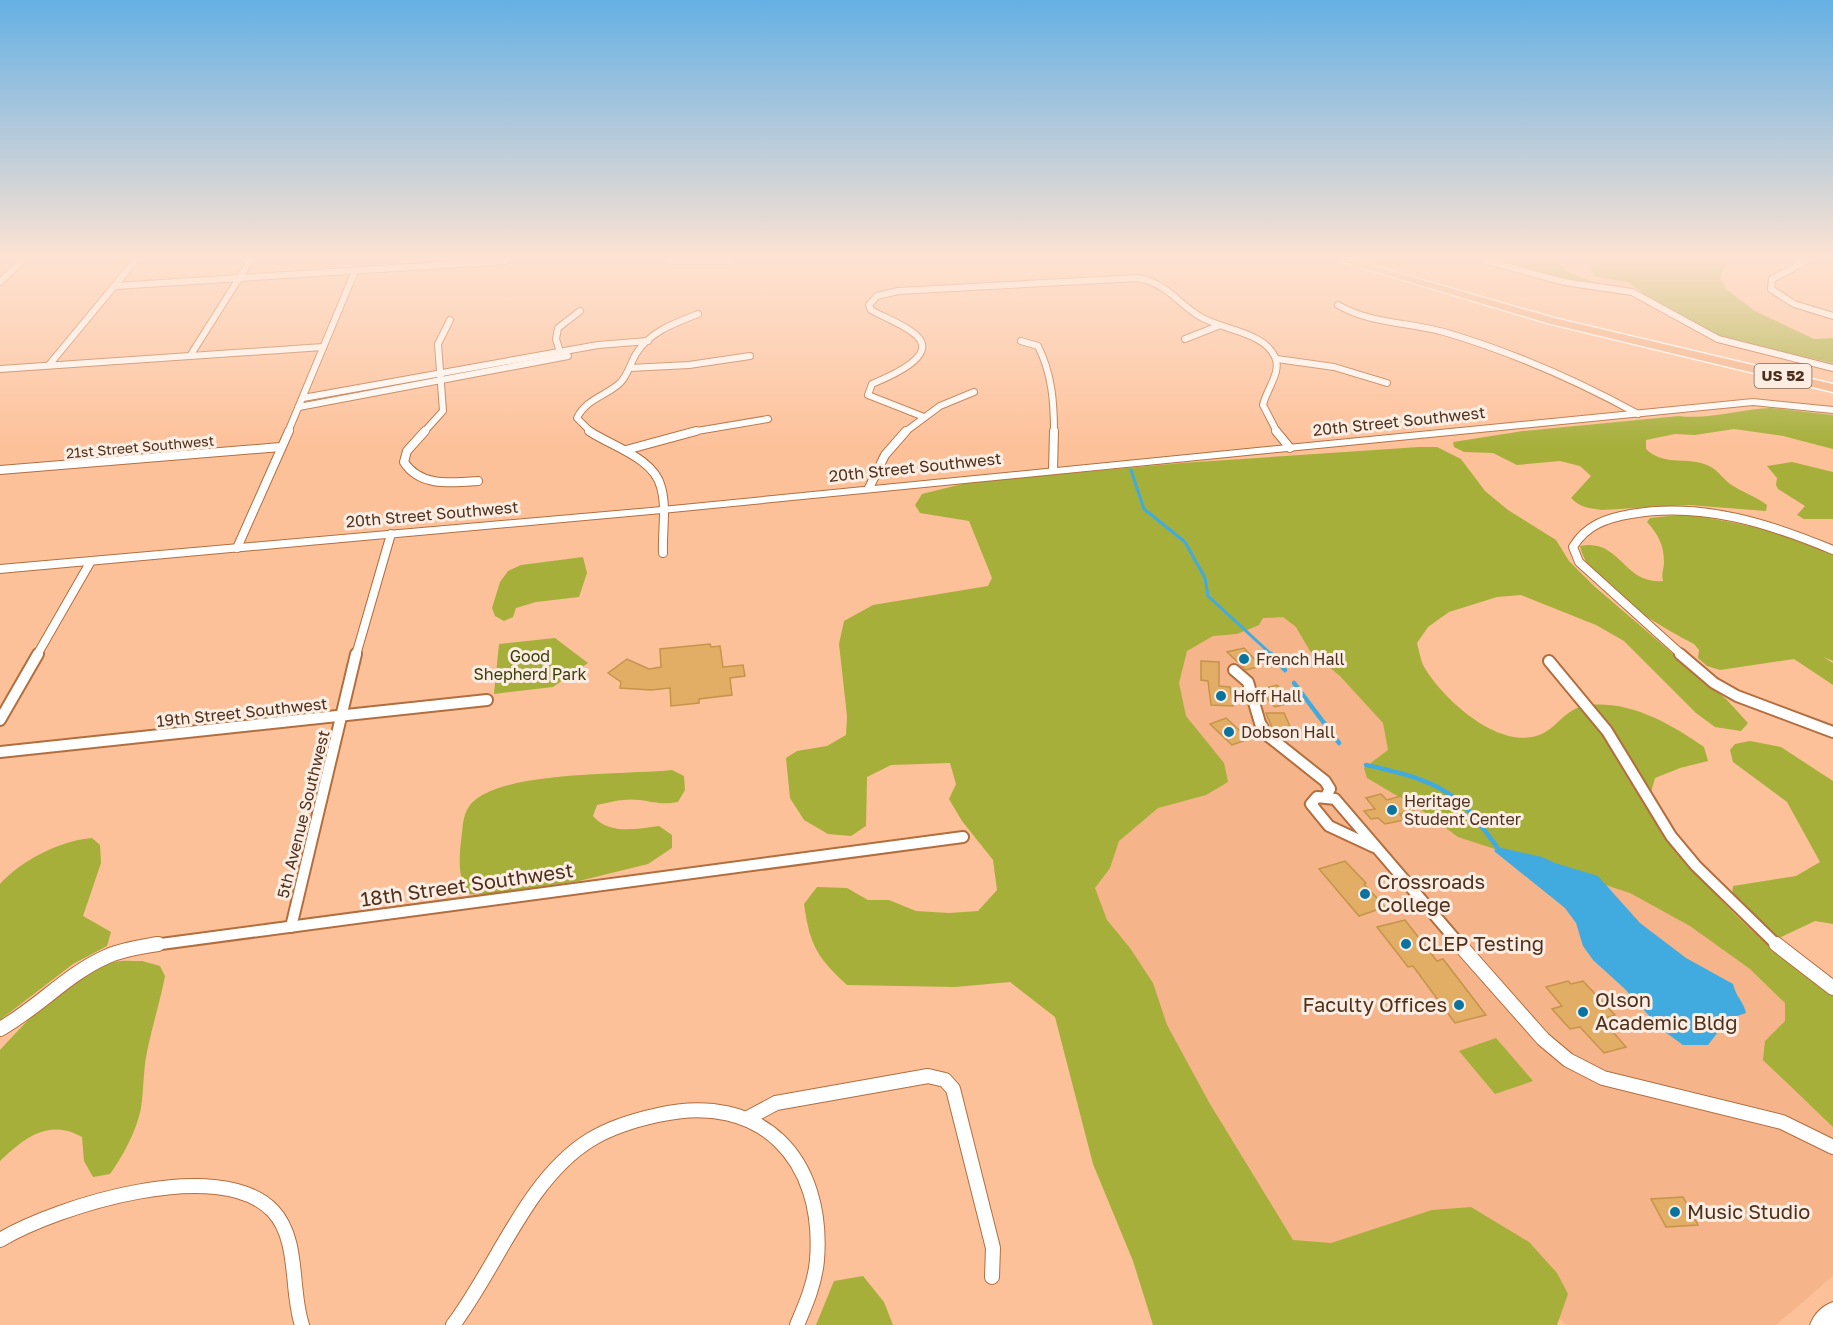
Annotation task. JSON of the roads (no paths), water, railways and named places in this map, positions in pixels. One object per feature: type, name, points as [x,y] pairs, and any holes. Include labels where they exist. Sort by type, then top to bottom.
[{"type":"highway","name":"US 52","points":[[1561,323],[1833,388]]},
{"type":"highway","name":"US 52","points":[[1600,323],[1833,378]]},
{"type":"street","points":[[49,365],[84,323]]},
{"type":"street","points":[[190,356],[212,323]]},
{"type":"street","points":[[237,548],[333,323]]},
{"type":"street","points":[[449,323],[438,344],[439,377],[444,402],[441,415],[407,451],[405,465],[414,474],[431,480],[478,481]]},
{"type":"street","points":[[560,355],[555,342],[556,332],[562,323]]},
{"type":"street","points":[[663,553],[663,491],[658,479],[648,465],[626,450],[584,429],[577,418],[587,405],[619,384],[646,343],[676,323]]},
{"type":"street","points":[[895,323],[921,340],[922,350],[914,362],[872,384],[867,393],[877,400],[924,417]]},
{"type":"street","points":[[1212,323],[1262,344],[1276,359],[1334,368],[1387,383]]},
{"type":"street","points":[[1400,323],[1439,330],[1570,378],[1638,414]]},
{"type":"street","points":[[1690,323],[1719,339],[1833,368]]},
{"type":"street","points":[[1185,339],[1218,326]]},
{"type":"street","points":[[1021,341],[1038,346],[1050,380],[1053,404],[1053,470]]},
{"type":"street","points":[[303,398],[646,343]]},
{"type":"street","points":[[0,369],[323,347]]},
{"type":"street","points":[[630,368],[689,366],[750,356]]},
{"type":"street","points":[[1276,359],[1276,370],[1263,405],[1272,426],[1290,448]]},
{"type":"street","points":[[299,407],[439,377]]},
{"type":"street","points":[[869,488],[875,472],[894,442],[924,417],[974,392]]},
{"type":"street","name":"20th Street Southwest","points":[[0,569],[662,510],[1753,402],[1833,411]]},
{"type":"street","points":[[626,450],[707,428],[768,419]]},
{"type":"street","name":"21st Street Southwest","points":[[0,470],[281,447]]},
{"type":"street","points":[[1833,550],[1761,522],[1713,512],[1684,510],[1657,510],[1612,517],[1579,535],[1573,547],[1579,562],[1593,577],[1714,683],[1737,696],[1833,732]]},
{"type":"street","name":"5th Avenue Southwest","points":[[291,927],[359,642],[391,534]]},
{"type":"street","points":[[0,720],[91,561]]},
{"type":"street","points":[[1549,661],[1607,731],[1671,836],[1696,866],[1774,943],[1833,988]]},
{"type":"street","points":[[1234,670],[1248,682],[1259,723],[1266,734],[1285,752],[1320,776],[1330,789],[1326,796]]},
{"type":"street","name":"19th Street Southwest","points":[[0,752],[487,700]]},
{"type":"street","points":[[1374,847],[1342,834],[1315,812],[1311,804],[1317,797],[1326,796],[1335,800],[1543,1039],[1568,1060],[1603,1078],[1782,1122],[1833,1147]]},
{"type":"street","name":"18th Street Southwest","points":[[0,1029],[24,1016],[85,966],[113,952],[148,945],[963,837]]},
{"type":"street","points":[[748,1118],[776,1103],[928,1076],[945,1080],[953,1089],[993,1248],[992,1277]]},
{"type":"street","points":[[453,1325],[470,1303],[549,1177],[579,1147],[627,1122],[664,1113],[702,1110],[748,1118],[783,1144],[800,1170],[812,1202],[818,1239],[818,1261],[809,1296],[797,1325]]},
{"type":"street","points":[[0,1240],[43,1216],[77,1204],[177,1187],[215,1186],[250,1194],[272,1208],[284,1226],[291,1248],[302,1325]]},
{"type":"street","points":[[1821,1325],[1833,1313]]},
{"type":"water","points":[[1497,847],[1542,857],[1598,876],[1640,923],[1686,958],[1733,984],[1746,1013],[1728,1019],[1708,1045],[1683,1045],[1661,1029],[1625,989],[1593,960],[1583,946],[1576,923],[1565,908],[1494,851]]},
{"type":"waterway","points":[[1131,470],[1144,509],[1185,542],[1205,578],[1208,596],[1271,654]]},
{"type":"waterway","points":[[1271,654],[1285,670]]},
{"type":"waterway","points":[[1294,683],[1339,743]]},
{"type":"waterway","points":[[1366,765],[1416,778],[1440,788],[1471,813],[1497,847]]},
{"type":"place","name":"French Hall","points":[[1244,659]]},
{"type":"place","name":"Hoff Hall","points":[[1221,696]]},
{"type":"place","name":"Dobson Hall","points":[[1229,732]]},
{"type":"place","name":"Heritage Student Center","points":[[1392,810]]},
{"type":"place","name":"Crossroads College","points":[[1365,894]]},
{"type":"place","name":"CLEP Testing","points":[[1406,944]]},
{"type":"place","name":"Faculty Offices","points":[[1459,1005]]},
{"type":"place","name":"Olson Academic Bldg","points":[[1583,1012]]},
{"type":"place","name":"Music Studio","points":[[1675,1212]]},
{"type":"park label","name":"Good Shepherd Park","points":[[530,665]]}]
